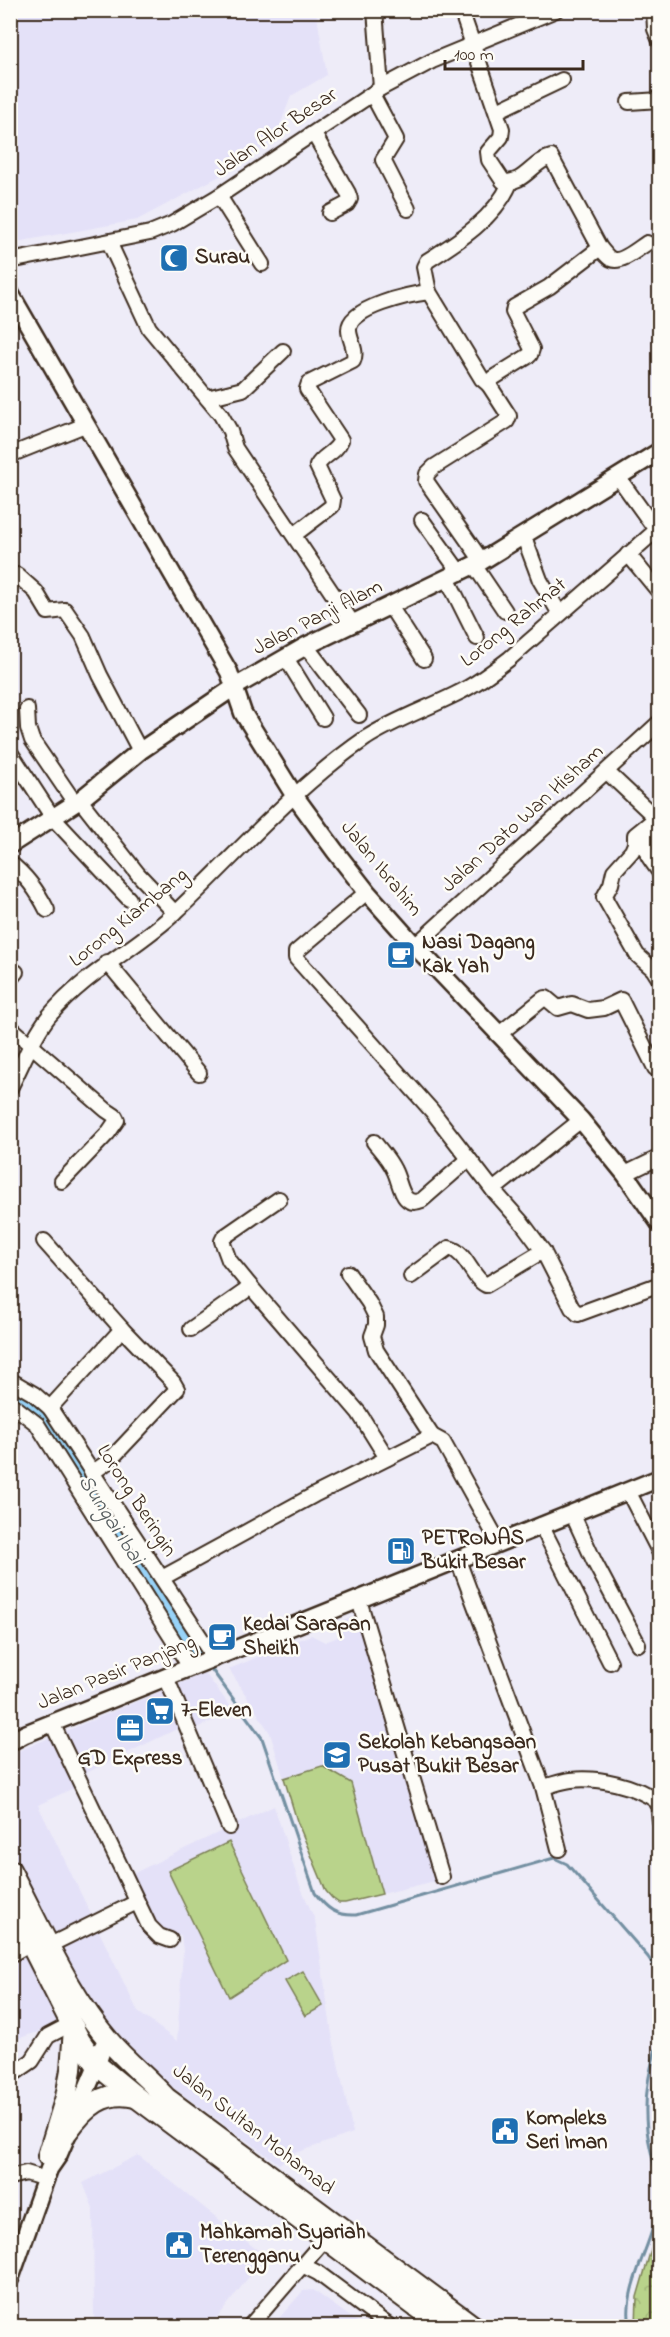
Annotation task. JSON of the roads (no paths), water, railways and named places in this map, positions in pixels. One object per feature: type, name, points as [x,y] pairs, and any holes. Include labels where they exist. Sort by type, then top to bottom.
[{"type":"highway","name":"Jalan Sultan Mohamad","points":[[10,1870],[73,2026],[97,2056],[136,2097],[442,2326]]},
{"type":"highway","name":"Jalan Sultan Mohamad","points":[[10,1903],[109,2041],[146,2075],[166,2098],[473,2326]]},
{"type":"highway","points":[[78,1999],[97,2056],[125,2068],[166,2098]]},
{"type":"highway","points":[[47,2168],[68,2089],[73,2026]]},
{"type":"highway","points":[[67,2132],[84,2110],[99,2100],[123,2094],[136,2097]]},
{"type":"main road","name":"Jalan Ibrahim","points":[[10,293],[229,672],[243,713],[294,795],[367,892],[498,1035],[581,1120],[626,1174],[660,1224]]},
{"type":"main road","name":"Jalan Panji Alam","points":[[10,845],[78,802],[140,751],[233,688],[306,646],[466,569],[524,537],[660,451]]},
{"type":"main road","name":"Jalan Pasir Panjang","points":[[15,1737],[660,1478]]},
{"type":"main road","points":[[47,2168],[57,2156],[97,2056]]},
{"type":"main road","points":[[10,2279],[47,2168],[97,2056]]},
{"type":"street","points":[[375,10],[376,91],[396,139],[383,160],[408,209]]},
{"type":"street","points":[[461,10],[502,129],[501,137],[488,152],[489,160],[503,181],[510,183]]},
{"type":"street","name":"Jalan Alor Besar","points":[[10,261],[109,242],[150,233],[165,227],[219,196],[376,91],[432,61],[556,10]]},
{"type":"street","points":[[654,10],[660,41]]},
{"type":"street","points":[[497,111],[562,80]]},
{"type":"street","points":[[629,102],[660,100]]},
{"type":"street","points":[[314,134],[350,199],[347,204],[330,213]]},
{"type":"street","points":[[477,638],[466,569],[426,481],[427,474],[434,467],[507,421],[509,416],[489,385],[482,379],[429,292],[424,274],[427,261],[466,236],[501,201],[510,183],[519,179],[544,159],[551,157],[600,248],[610,259],[615,260],[627,255],[647,243]]},
{"type":"street","points":[[219,196],[262,264]]},
{"type":"street","points":[[109,242],[149,328],[221,415],[235,448],[353,624]]},
{"type":"street","points":[[489,385],[493,378],[530,355],[532,350],[513,312],[514,307],[549,287],[600,248]]},
{"type":"street","points":[[294,535],[332,506],[333,500],[316,466],[320,460],[337,449],[340,440],[307,389],[309,383],[355,358],[348,331],[353,319],[399,296],[429,292]]},
{"type":"street","points":[[207,398],[243,389],[283,351]]},
{"type":"street","points":[[10,455],[85,425]]},
{"type":"street","points":[[618,477],[658,529]]},
{"type":"street","points":[[422,519],[505,611]]},
{"type":"street","name":"Lorong Rahmat","points":[[294,795],[366,738],[489,674],[658,529]]},
{"type":"street","points":[[524,537],[540,580],[560,614]]},
{"type":"street","points":[[628,554],[660,593]]},
{"type":"street","points":[[16,575],[36,592],[48,612],[65,610],[75,628],[83,636],[100,675],[140,751]]},
{"type":"street","points":[[390,606],[424,659]]},
{"type":"street","points":[[306,646],[359,715]]},
{"type":"street","points":[[286,658],[323,718]]},
{"type":"street","points":[[27,710],[28,728],[32,740],[78,802],[138,874],[175,913]]},
{"type":"street","name":"Jalan Dato Wan Hisham","points":[[415,945],[660,722]]},
{"type":"street","points":[[10,752],[53,818],[129,899]]},
{"type":"street","points":[[607,772],[656,820]]},
{"type":"street","name":"Lorong Kiambang","points":[[10,1088],[47,1018],[69,994],[107,962],[175,913],[294,795]]},
{"type":"street","points":[[656,820],[654,829],[645,844],[646,852],[660,873]]},
{"type":"street","points":[[656,820],[635,835],[632,851],[614,871],[611,884],[604,897],[637,955],[653,969],[660,980]]},
{"type":"street","points":[[10,863],[19,870],[38,893],[47,910]]},
{"type":"street","points":[[367,892],[294,955],[432,1111],[493,1190],[523,1224],[543,1251],[572,1308],[578,1314],[660,1284]]},
{"type":"street","points":[[107,962],[199,1073]]},
{"type":"street","points":[[498,1035],[546,998],[558,1008],[572,1004],[588,1010],[604,1008],[621,1000],[660,1072]]},
{"type":"street","points":[[10,1027],[117,1120],[108,1133],[62,1181]]},
{"type":"street","points":[[493,1190],[581,1120]]},
{"type":"street","points":[[374,1142],[389,1161],[403,1194],[409,1201],[416,1203],[469,1160]]},
{"type":"street","points":[[626,1174],[660,1157]]},
{"type":"street","points":[[279,1199],[222,1241],[229,1260],[359,1413],[387,1458]]},
{"type":"street","points":[[44,1241],[177,1389],[109,1461],[92,1473]]},
{"type":"street","points":[[411,1275],[449,1248],[460,1255],[479,1280],[486,1285],[543,1251]]},
{"type":"street","points":[[348,1273],[376,1317],[372,1336],[376,1350],[432,1436],[443,1442],[499,1543]]},
{"type":"street","points":[[191,1329],[251,1287]]},
{"type":"street","points":[[50,1408],[122,1329]]},
{"type":"street","name":"Lorong Beringin","points":[[10,1380],[34,1394],[50,1408],[214,1658]]},
{"type":"street","points":[[10,1403],[37,1424],[190,1667]]},
{"type":"street","points":[[162,1578],[432,1436]]},
{"type":"street","points":[[628,1491],[660,1553]]},
{"type":"street","points":[[572,1514],[638,1644]]},
{"type":"street","points":[[541,1526],[610,1662]]},
{"type":"street","points":[[458,1560],[543,1787],[559,1849]]},
{"type":"street","points":[[359,1600],[442,1877]]},
{"type":"street","points":[[166,1677],[229,1827]]},
{"type":"street","points":[[52,1723],[153,1932],[170,1940]]},
{"type":"street","points":[[543,1787],[571,1780],[601,1781],[621,1785],[657,1802],[660,1821]]},
{"type":"street","points":[[10,1956],[137,1902]]},
{"type":"street","points":[[10,2076],[32,2061],[48,2036],[73,2026]]},
{"type":"street","points":[[10,2177],[47,2168]]},
{"type":"street","points":[[250,2326],[325,2239]]},
{"type":"street","points":[[304,2266],[318,2273],[389,2326]]},
{"type":"waterway","name":"Sungai Ibai","points":[[10,1397],[29,1408],[47,1425],[199,1654]]},
{"type":"waterway","points":[[212,1670],[262,1738],[315,1893],[332,1910],[337,1913],[356,1915],[554,1858],[567,1864],[648,1957],[660,1975]]},
{"type":"waterway","points":[[630,2326],[630,2297],[658,2207],[657,2177],[647,2130],[646,2105],[650,2070],[660,2035]]},
{"type":"place","name":"Surau","points":[[174,258]]},
{"type":"place","name":"Nasi Dagang Kak Yah","points":[[401,955]]},
{"type":"place","name":"PETRONAS Bukit Besar","points":[[401,1551]]},
{"type":"place","name":"Kedai Sarapan Sheikh","points":[[222,1637]]},
{"type":"place","name":"7-Eleven","points":[[160,1711]]},
{"type":"place","name":"GD Express","points":[[130,1728]]},
{"type":"place","name":"Sekolah Kebangsaan Pusat Bukit Besar","points":[[337,1755]]},
{"type":"place","name":"Kompleks Seri Iman","points":[[505,2131]]},
{"type":"place","name":"Mahkamah Syariah Terengganu","points":[[179,2245]]}]
